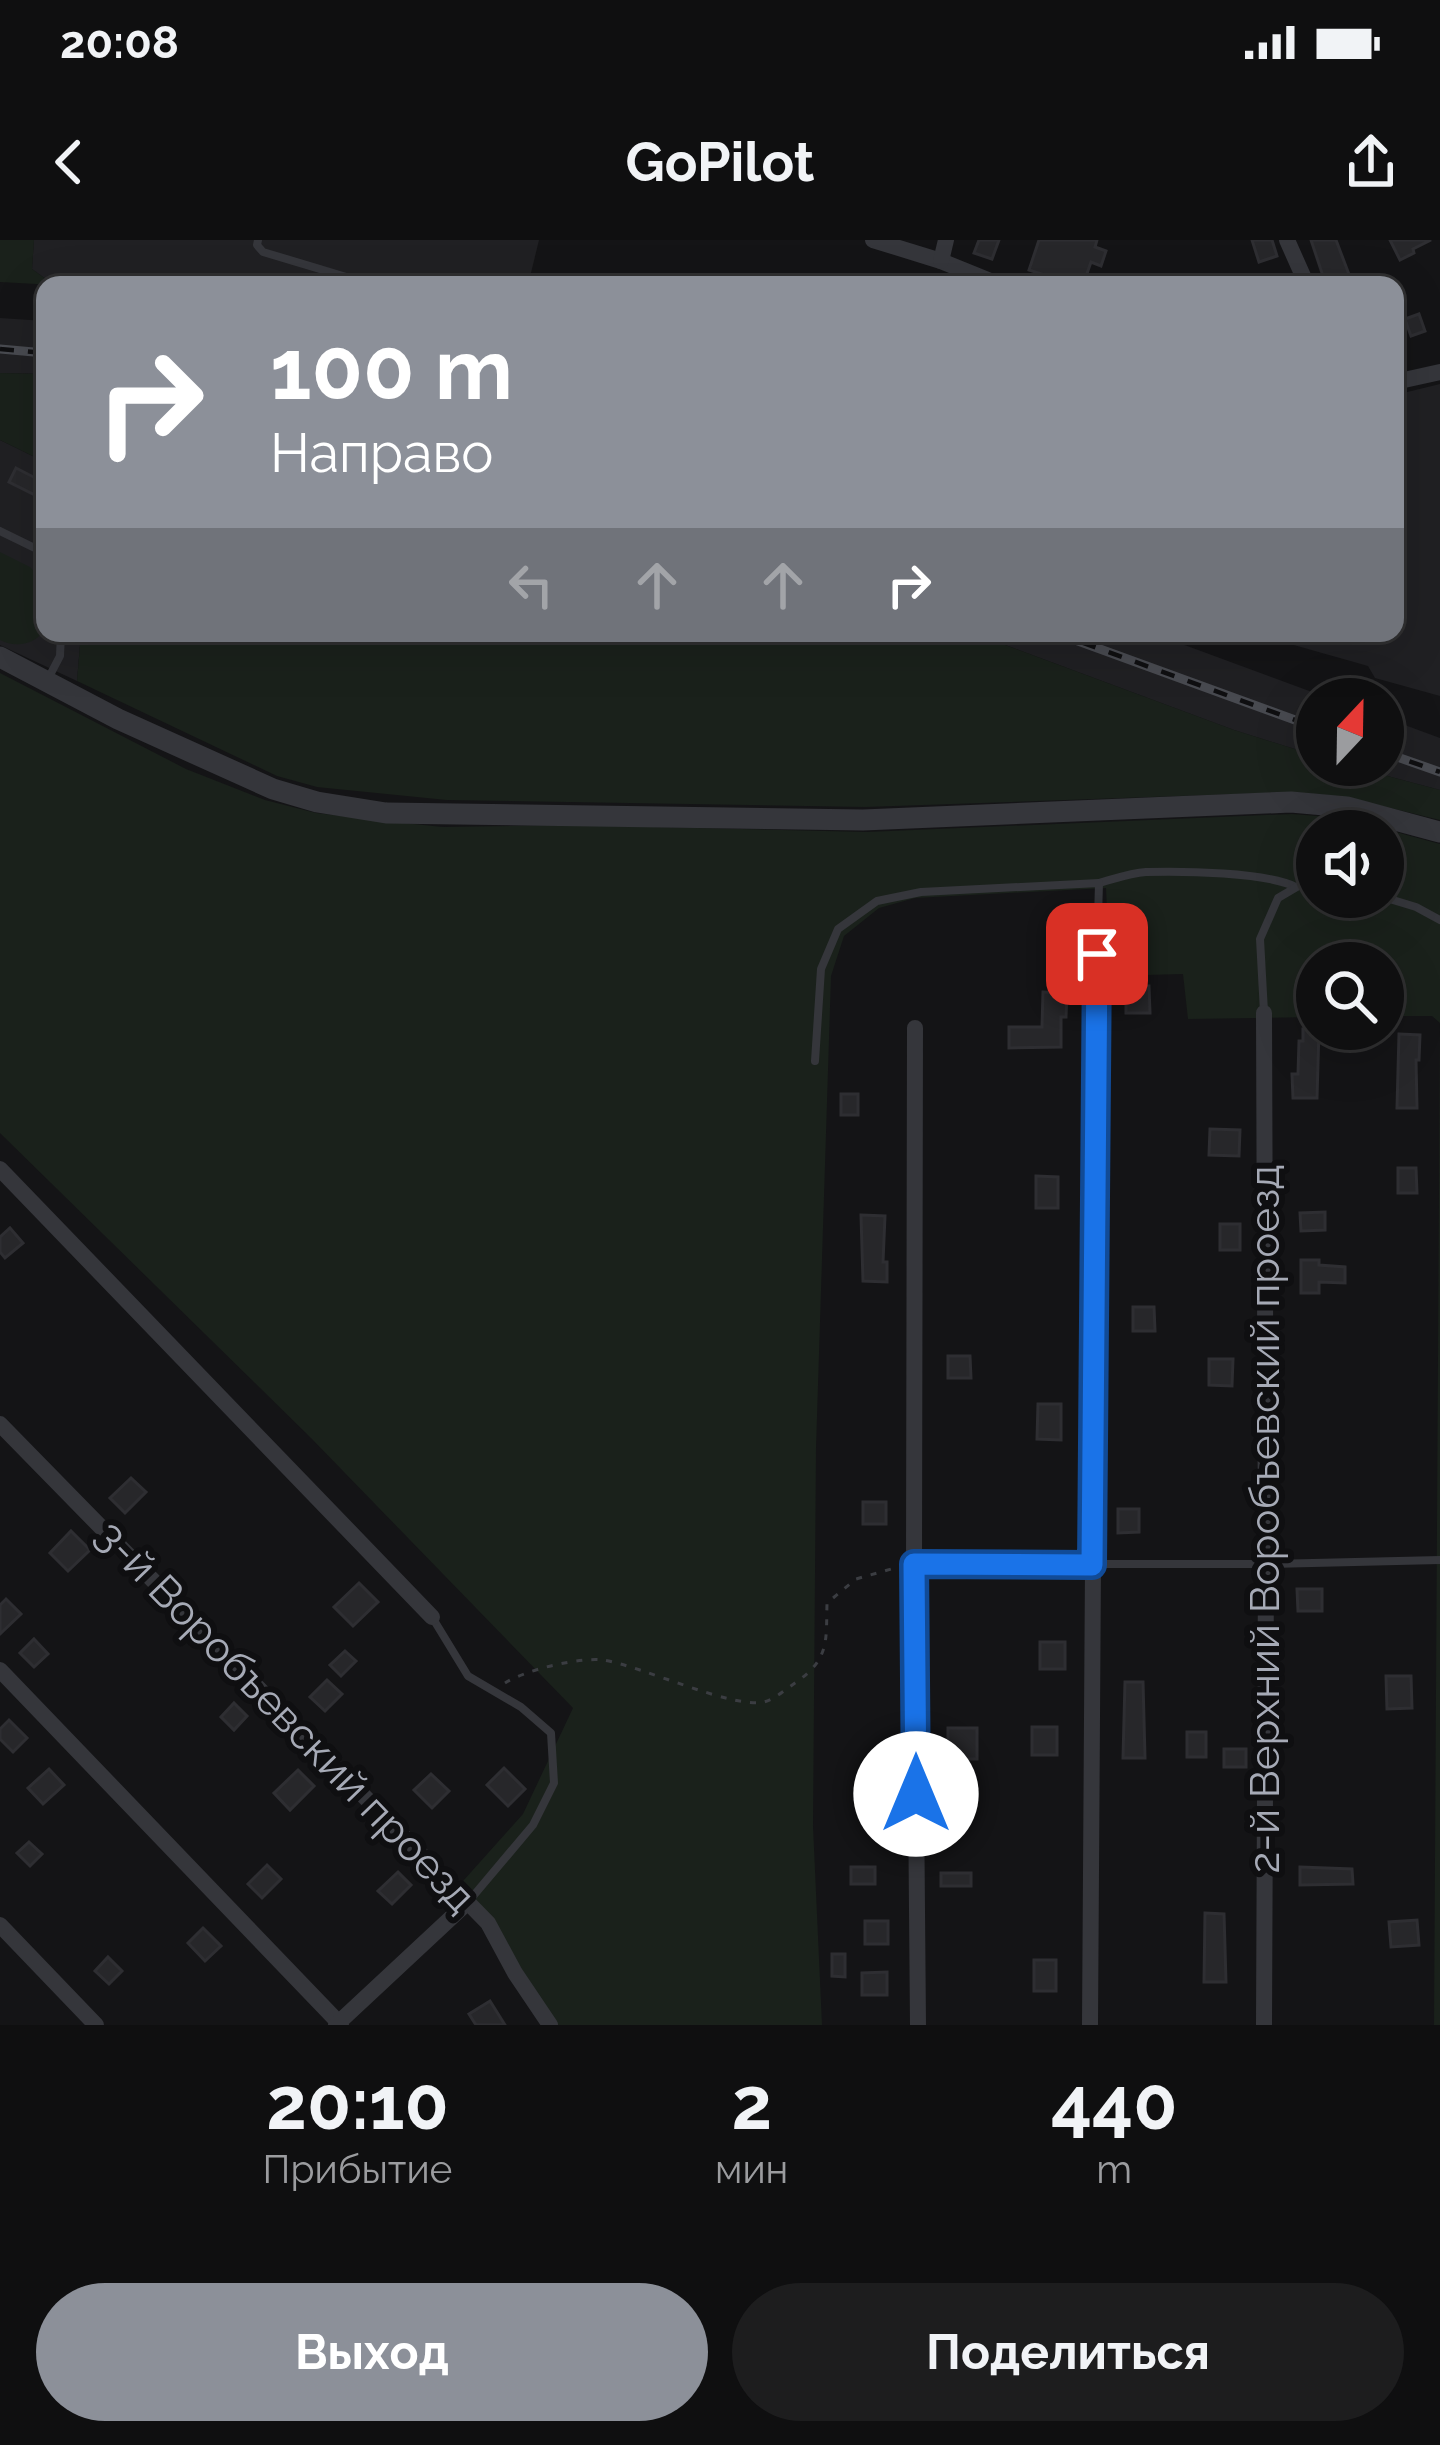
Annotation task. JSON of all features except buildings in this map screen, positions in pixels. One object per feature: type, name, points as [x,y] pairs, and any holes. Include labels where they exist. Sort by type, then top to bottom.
[{"type":"street","points":[[873,240],[977,276]]},
{"type":"street","points":[[941,262],[946,240]]},
{"type":"street","points":[[1287,240],[1303,276]]},
{"type":"street","points":[[1404,380],[1440,372]]},
{"type":"street","points":[[0,657],[118,719],[273,789],[386,813],[862,820],[1291,802],[1347,807],[1440,832]]},
{"type":"street","points":[[1090,2025],[1097,954]]},
{"type":"street","name":"2-й Верхний Воробъевский проезд","points":[[1264,1013],[1264,2025]]},
{"type":"street","points":[[915,1028],[918,2025]]},
{"type":"street","points":[[0,1169],[432,1617]]},
{"type":"street","name":"3-й Воробъевский проезд","points":[[0,1424],[488,1923],[550,2025]]},
{"type":"street","points":[[0,1670],[339,2024],[468,1902]]},
{"type":"street","points":[[0,1925],[96,2025]]},
{"type":"lane","points":[[258,240],[263,252],[343,276]]},
{"type":"lane","points":[[0,531],[36,549]]},
{"type":"lane","points":[[46,681],[60,656],[61,642]]},
{"type":"lane","points":[[1327,805],[1327,810]]},
{"type":"lane","points":[[815,1061],[821,969],[838,929],[877,901],[921,892],[1100,883],[1142,872],[1283,880],[1296,887]]},
{"type":"lane","points":[[1097,954],[1100,883]]},
{"type":"lane","points":[[1264,1013],[1260,939],[1278,898],[1296,887]]},
{"type":"lane","points":[[1404,904],[1440,920]]},
{"type":"lane","points":[[914,1564],[1440,1560]]},
{"type":"lane","points":[[432,1617],[468,1676],[551,1732],[554,1783],[533,1825],[468,1902]]},
{"type":"path","points":[[493,1690],[514,1676],[601,1659],[718,1695],[750,1703],[767,1701],[806,1676],[826,1652],[827,1603],[856,1580],[914,1564]]},
{"type":"shaded area","points":[[0,240],[34,240],[32,269],[42,276],[36,276],[36,284],[0,282]]},
{"type":"shaded area","points":[[34,240],[539,240],[530,276],[42,276],[32,269]]},
{"type":"shaded area","points":[[0,318],[36,320],[36,374],[0,373]]},
{"type":"shaded area","points":[[0,373],[36,374],[36,458],[0,440]]},
{"type":"shaded area","points":[[1440,384],[1440,696],[1404,686],[1404,678],[1375,678],[1368,666],[1283,642],[1404,642],[1404,393]]},
{"type":"shaded area","points":[[0,440],[36,458],[36,642],[80,642],[77,681],[0,645]]},
{"type":"shaded area","points":[[0,552],[36,573],[36,638],[12,644],[0,640]]},
{"type":"shaded area","points":[[80,642],[997,642],[1296,749],[1296,786],[1404,786],[1404,780],[1440,790],[1440,820],[1349,798],[1295,792],[865,807],[447,800],[317,787],[277,776],[77,681]]},
{"type":"shaded area","points":[[997,642],[1176,642],[1296,686],[1296,749]]},
{"type":"shaded area","points":[[0,673],[186,769],[265,800],[316,813],[443,827],[867,832],[1296,814],[1296,918],[1404,918],[1404,834],[1440,844],[1440,1023],[1432,1016],[1404,1016],[1404,942],[1296,942],[1296,1017],[1188,1019],[1183,974],[1110,976],[1106,888],[915,898],[879,908],[844,936],[831,976],[816,1448],[813,1826],[822,2025],[550,2025],[455,1890],[523,1814],[573,1708],[311,1438],[0,1133]]},
{"type":"shaded area","points":[[1404,725],[1440,738],[1440,790],[1404,780]]},
{"type":"shaded area","points":[[1440,1023],[1440,2025],[1434,2025]]},
{"type":"railway","points":[[0,349],[36,352]]},
{"type":"railway","points":[[1081,642],[1296,720]]},
{"type":"railway","points":[[1404,759],[1440,772]]},
{"type":"route","points":[[916,1794],[914,1564],[1092,1565],[1097,954]]}]
